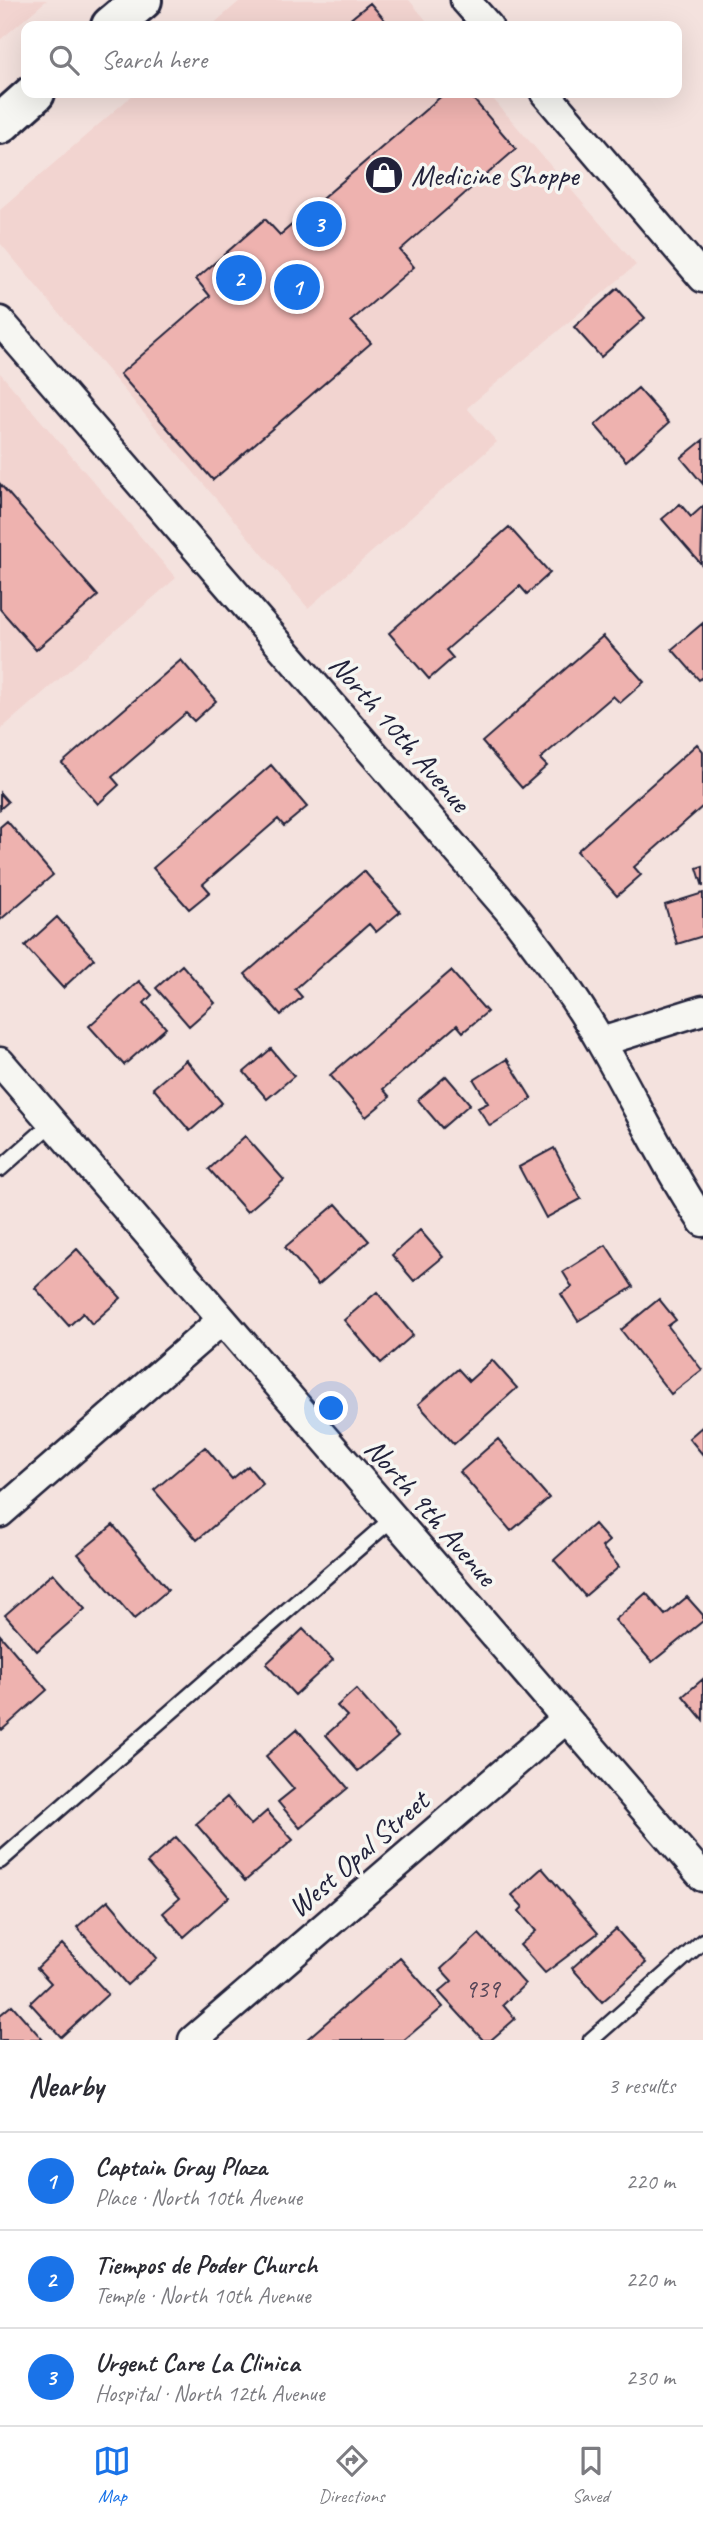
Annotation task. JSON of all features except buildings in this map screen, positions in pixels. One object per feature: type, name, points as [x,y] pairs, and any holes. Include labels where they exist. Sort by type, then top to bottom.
[{"type":"main road","points":[[117,21],[142,0]]},
{"type":"main road","points":[[0,124],[29,98]]},
{"type":"street","points":[[466,0],[484,21]]},
{"type":"street","points":[[549,98],[703,278]]},
{"type":"street","name":"North 10th Avenue","points":[[0,321],[513,915],[561,979],[601,1042],[683,1192],[703,1222]]},
{"type":"street","points":[[601,1042],[703,1010]]},
{"type":"street","name":"North 9th Avenue","points":[[0,1062],[703,1877]]},
{"type":"street","points":[[0,1513],[222,1320]]},
{"type":"street","name":"West Opal Street","points":[[194,2040],[566,1719]]},
{"type":"lane","points":[[0,1169],[52,1123]]},
{"type":"lane","points":[[0,1861],[393,1518]]},
{"type":"lane","points":[[591,2040],[703,1941]]},
{"type":"shaded area","points":[[0,0],[47,0],[21,21],[0,40]]},
{"type":"shaded area","points":[[241,0],[409,0],[427,21],[217,21]]},
{"type":"shaded area","points":[[129,98],[492,98],[636,265],[467,408],[497,442],[308,608],[0,243],[0,210]]},
{"type":"shaded area","points":[[0,373],[176,578],[0,730]]},
{"type":"place","name":"Medicine Shoppe","points":[[384,175]]},
{"type":"place","name":"Urgent Care La Clinica","points":[[319,224]]},
{"type":"place","name":"Tiempos de Poder Church","points":[[239,278]]},
{"type":"place","name":"Captain Gray Plaza","points":[[297,287]]}]
